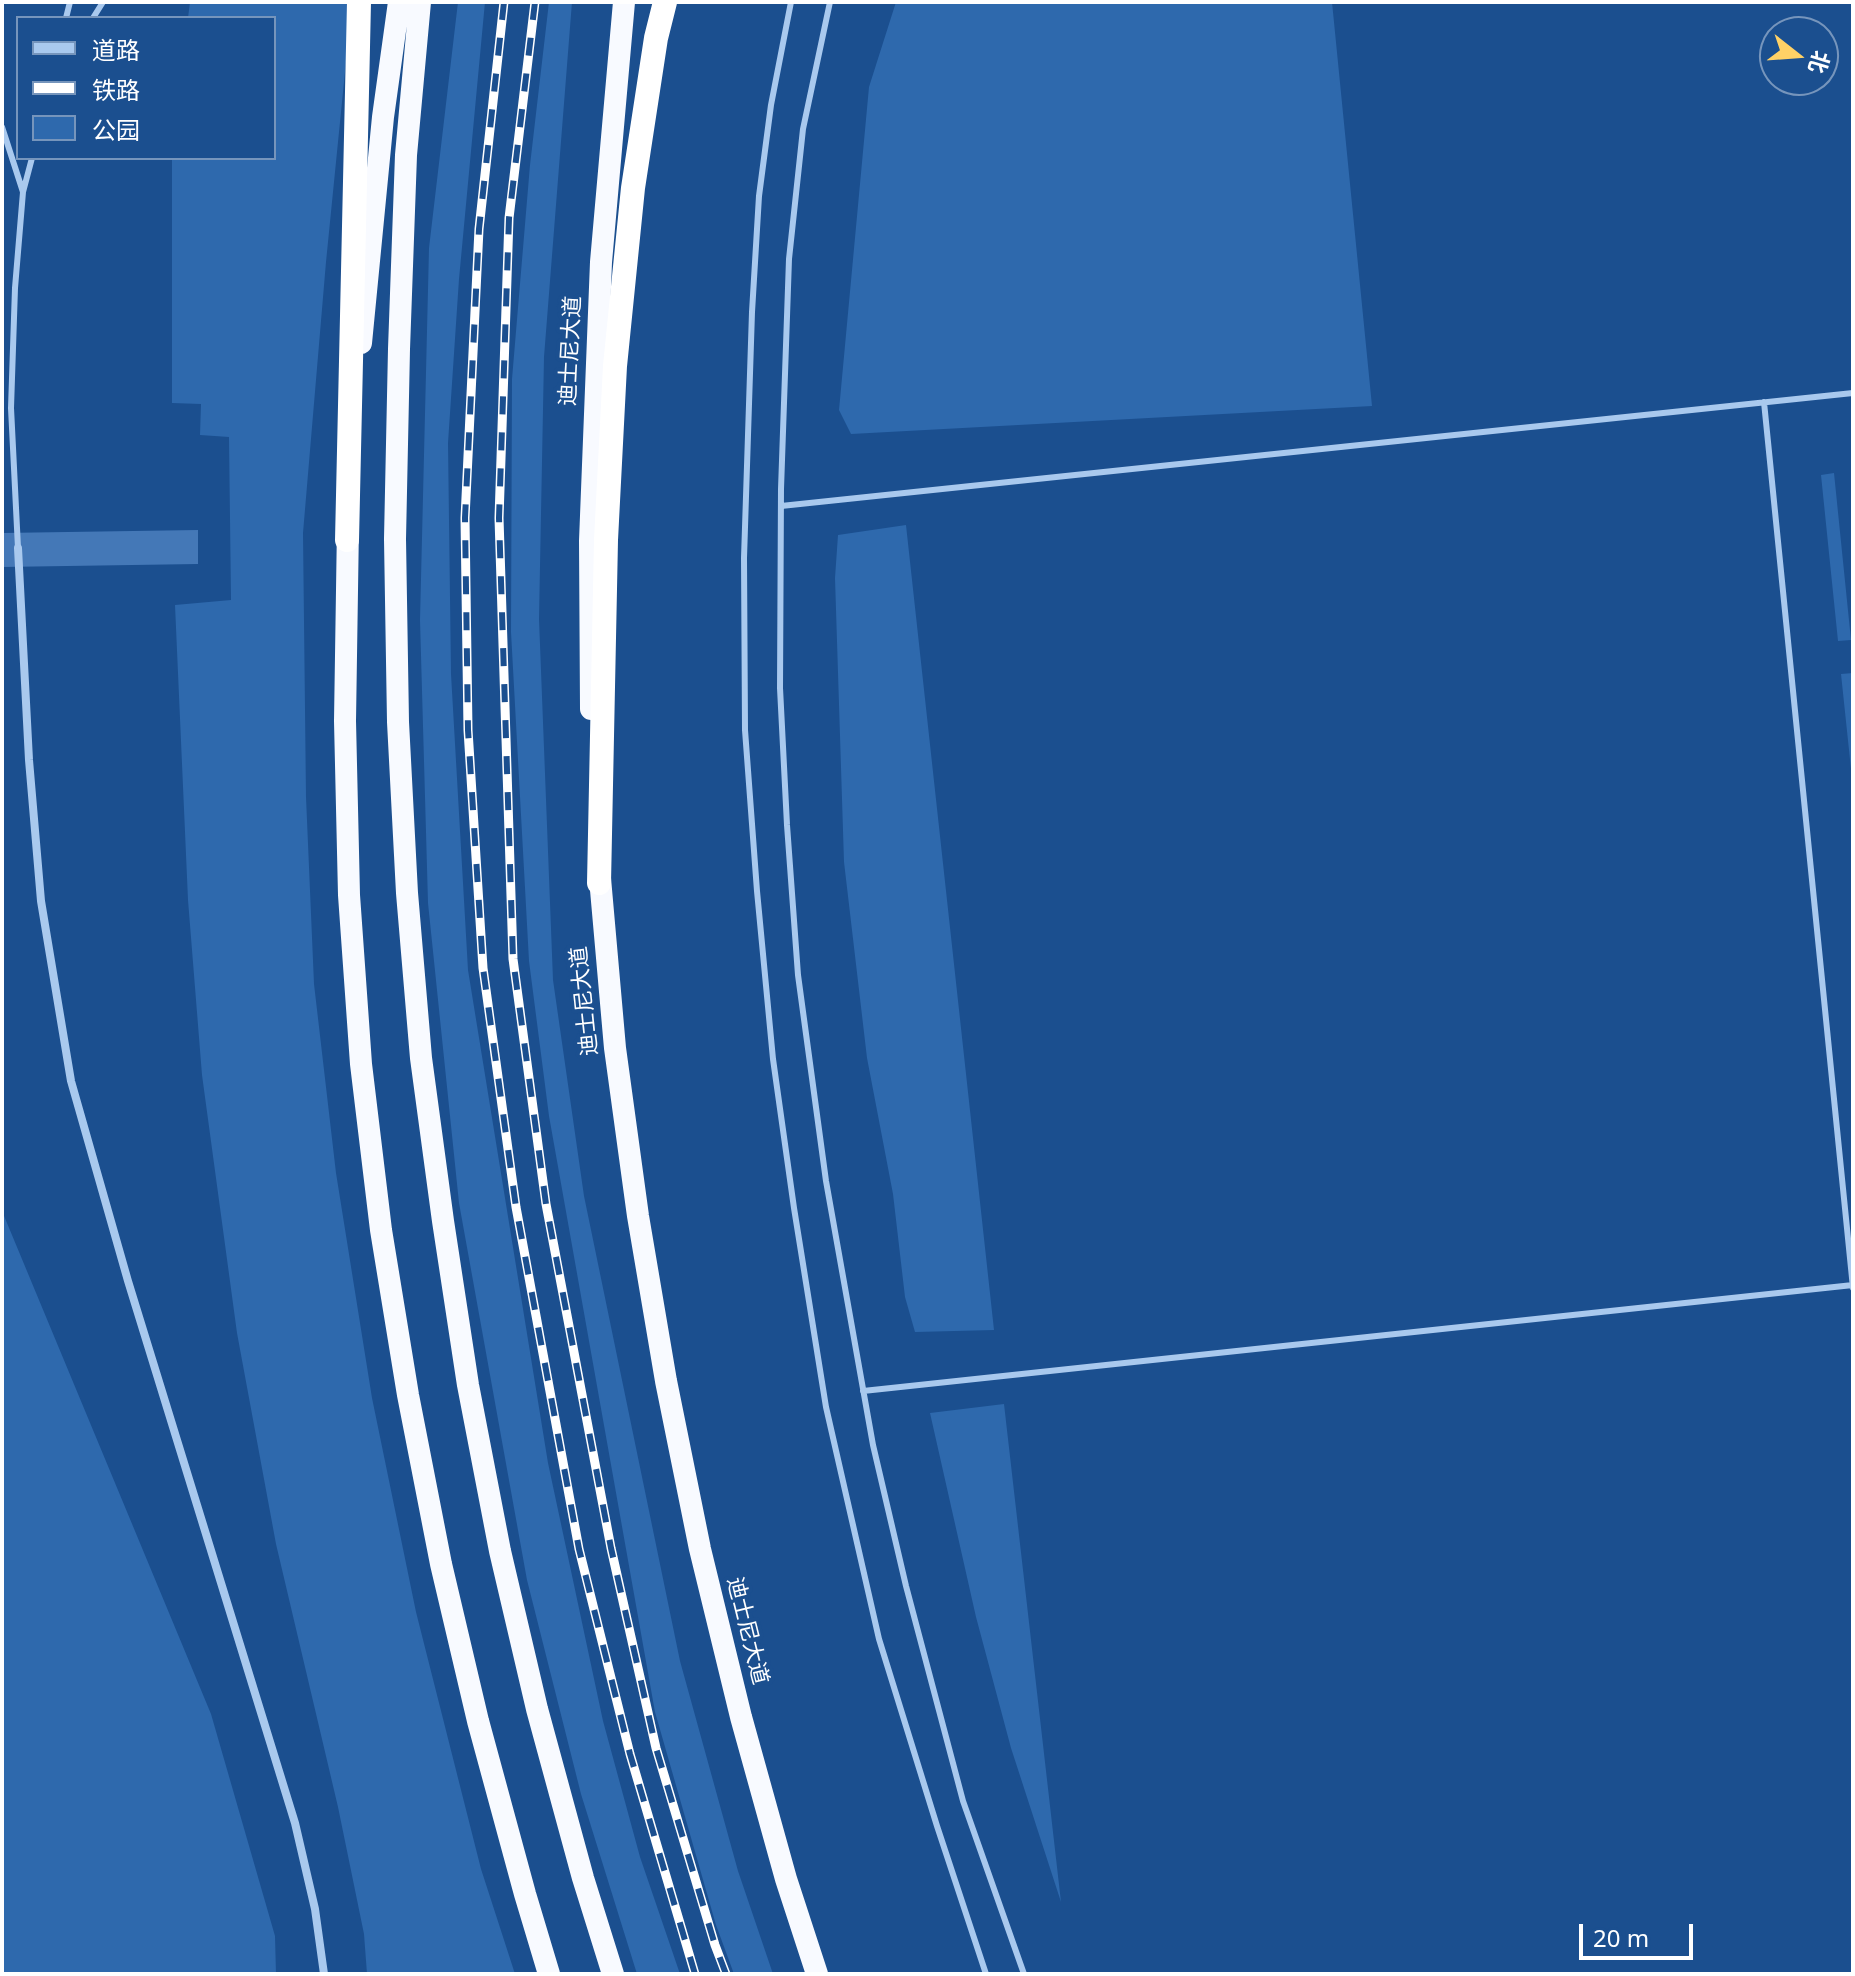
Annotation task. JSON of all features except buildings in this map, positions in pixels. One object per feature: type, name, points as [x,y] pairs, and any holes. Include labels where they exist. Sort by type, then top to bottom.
[{"type":"highway","points":[[359,2],[345,721],[349,895],[361,1064],[381,1230],[408,1395],[445,1578],[482,1736],[549,1974]]},
{"type":"highway","points":[[347,540],[383,117],[399,2]]},
{"type":"highway","points":[[420,2],[406,155],[395,539],[398,722],[407,893],[421,1058],[468,1385],[500,1551],[541,1724],[613,1974]]},
{"type":"highway","name":"迪士尼大道","points":[[598,541],[601,262],[624,2]]},
{"type":"highway","points":[[599,883],[598,541],[633,188],[656,38],[665,2]]},
{"type":"highway","name":"迪士尼大道","points":[[599,883],[615,1048],[638,1216],[669,1396],[700,1549],[741,1717],[786,1879],[817,1974]]},
{"type":"street","points":[[18,548],[29,760],[41,901],[71,1081],[128,1281],[295,1823],[315,1909],[324,1974]]},
{"type":"lane","points":[[791,2],[771,105],[759,196],[744,558],[745,730],[773,1059],[791,1194],[826,1407],[879,1639],[986,1974]]},
{"type":"lane","points":[[830,2],[803,129],[789,259],[781,506],[780,688],[798,975],[826,1181],[873,1445],[906,1586],[963,1801],[1024,1974]]},
{"type":"lane","points":[[2,127],[23,192]]},
{"type":"lane","points":[[18,548],[11,408],[15,288],[23,192],[31,160]]},
{"type":"lane","points":[[781,506],[1853,393]]},
{"type":"lane","points":[[863,1391],[1853,1286],[1764,402]]},
{"type":"green space","points":[[190,2],[352,2],[303,533],[306,797],[314,984],[336,1173],[372,1398],[416,1612],[481,1869],[515,1974],[367,1974],[364,1934],[338,1807],[276,1544],[237,1333],[202,1075],[188,900],[175,605],[231,600],[229,437],[200,435],[201,404],[172,403],[172,160],[276,160],[276,16],[188,16]]},
{"type":"green space","points":[[458,2],[485,2],[459,279],[448,443],[451,674],[468,970],[548,1463],[603,1721],[640,1857],[680,1974],[637,1974],[581,1794],[527,1580],[459,1203],[428,903],[420,620],[429,248]]},
{"type":"green space","points":[[549,2],[572,2],[544,357],[539,619],[553,980],[584,1196],[680,1661],[738,1871],[773,1974],[734,1974],[716,1925],[655,1712],[549,1116],[529,961],[511,632],[512,379],[530,165]]},
{"type":"green space","points":[[896,2],[1332,2],[1372,406],[851,434],[839,410],[869,87]]},
{"type":"green space","points":[[1834,473],[1851,640],[1838,641],[1821,475]]},
{"type":"green space","points":[[906,525],[994,1330],[915,1332],[905,1297],[893,1194],[867,1058],[844,862],[835,578],[838,535]]},
{"type":"green space","points":[[1853,673],[1853,788],[1841,674]]},
{"type":"green space","points":[[2,1211],[211,1714],[275,1936],[276,1974],[2,1974]]},
{"type":"green space","points":[[1004,1404],[1061,1902],[1011,1748],[976,1617],[930,1413]]},
{"type":"railway","points":[[504,2],[479,229],[465,518],[468,730],[483,968],[516,1207],[579,1549],[630,1754],[695,1974]]},
{"type":"railway","points":[[535,2],[509,218],[499,518],[513,959],[546,1204],[611,1548],[656,1748],[726,1974]]}]
